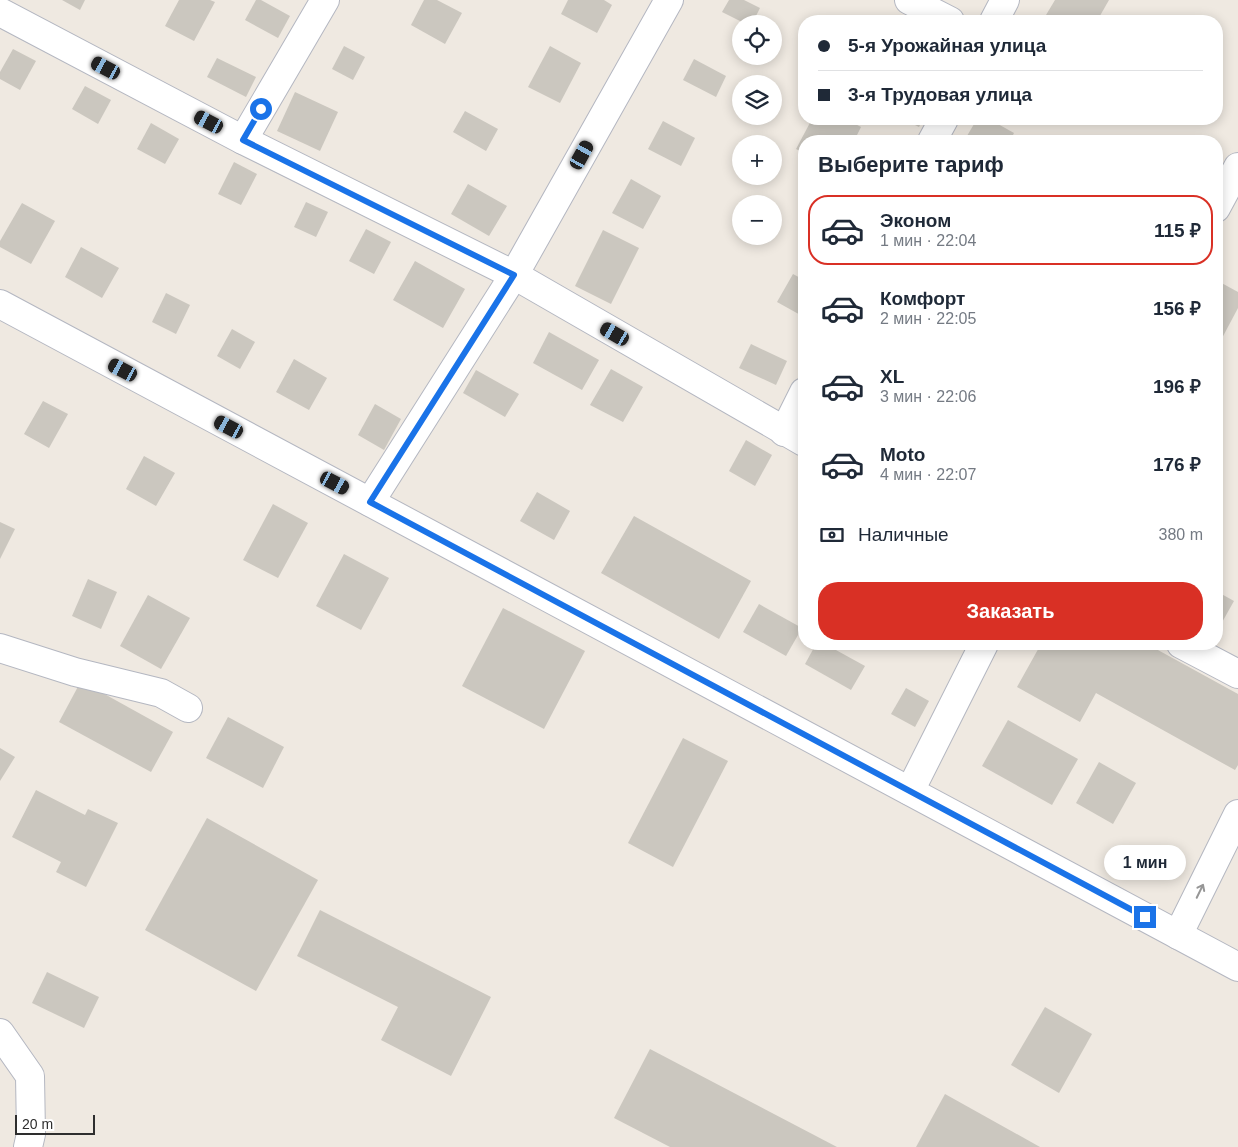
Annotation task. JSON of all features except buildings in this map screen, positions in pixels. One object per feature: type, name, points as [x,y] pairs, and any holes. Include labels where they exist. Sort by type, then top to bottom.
[{"type":"street","points":[[243,140],[325,0]]},
{"type":"street","points":[[370,502],[514,275],[668,0]]},
{"type":"street","points":[[909,0],[938,15]]},
{"type":"street","points":[[997,15],[1006,0]]},
{"type":"street","points":[[5,8],[243,140],[514,275],[794,437],[798,419]]},
{"type":"street","points":[[1223,196],[1236,173]]},
{"type":"street","points":[[0,304],[1238,967]]},
{"type":"street","points":[[0,648],[75,672],[161,693],[188,708]]},
{"type":"street","points":[[910,791],[981,650]]},
{"type":"street","points":[[1192,650],[1238,674]]},
{"type":"street","points":[[1178,935],[1238,814]]},
{"type":"street","points":[[0,1033],[30,1076],[31,1134],[28,1147]]},
{"type":"route","points":[[261,109],[243,140],[514,275],[370,502],[1145,917]]}]
